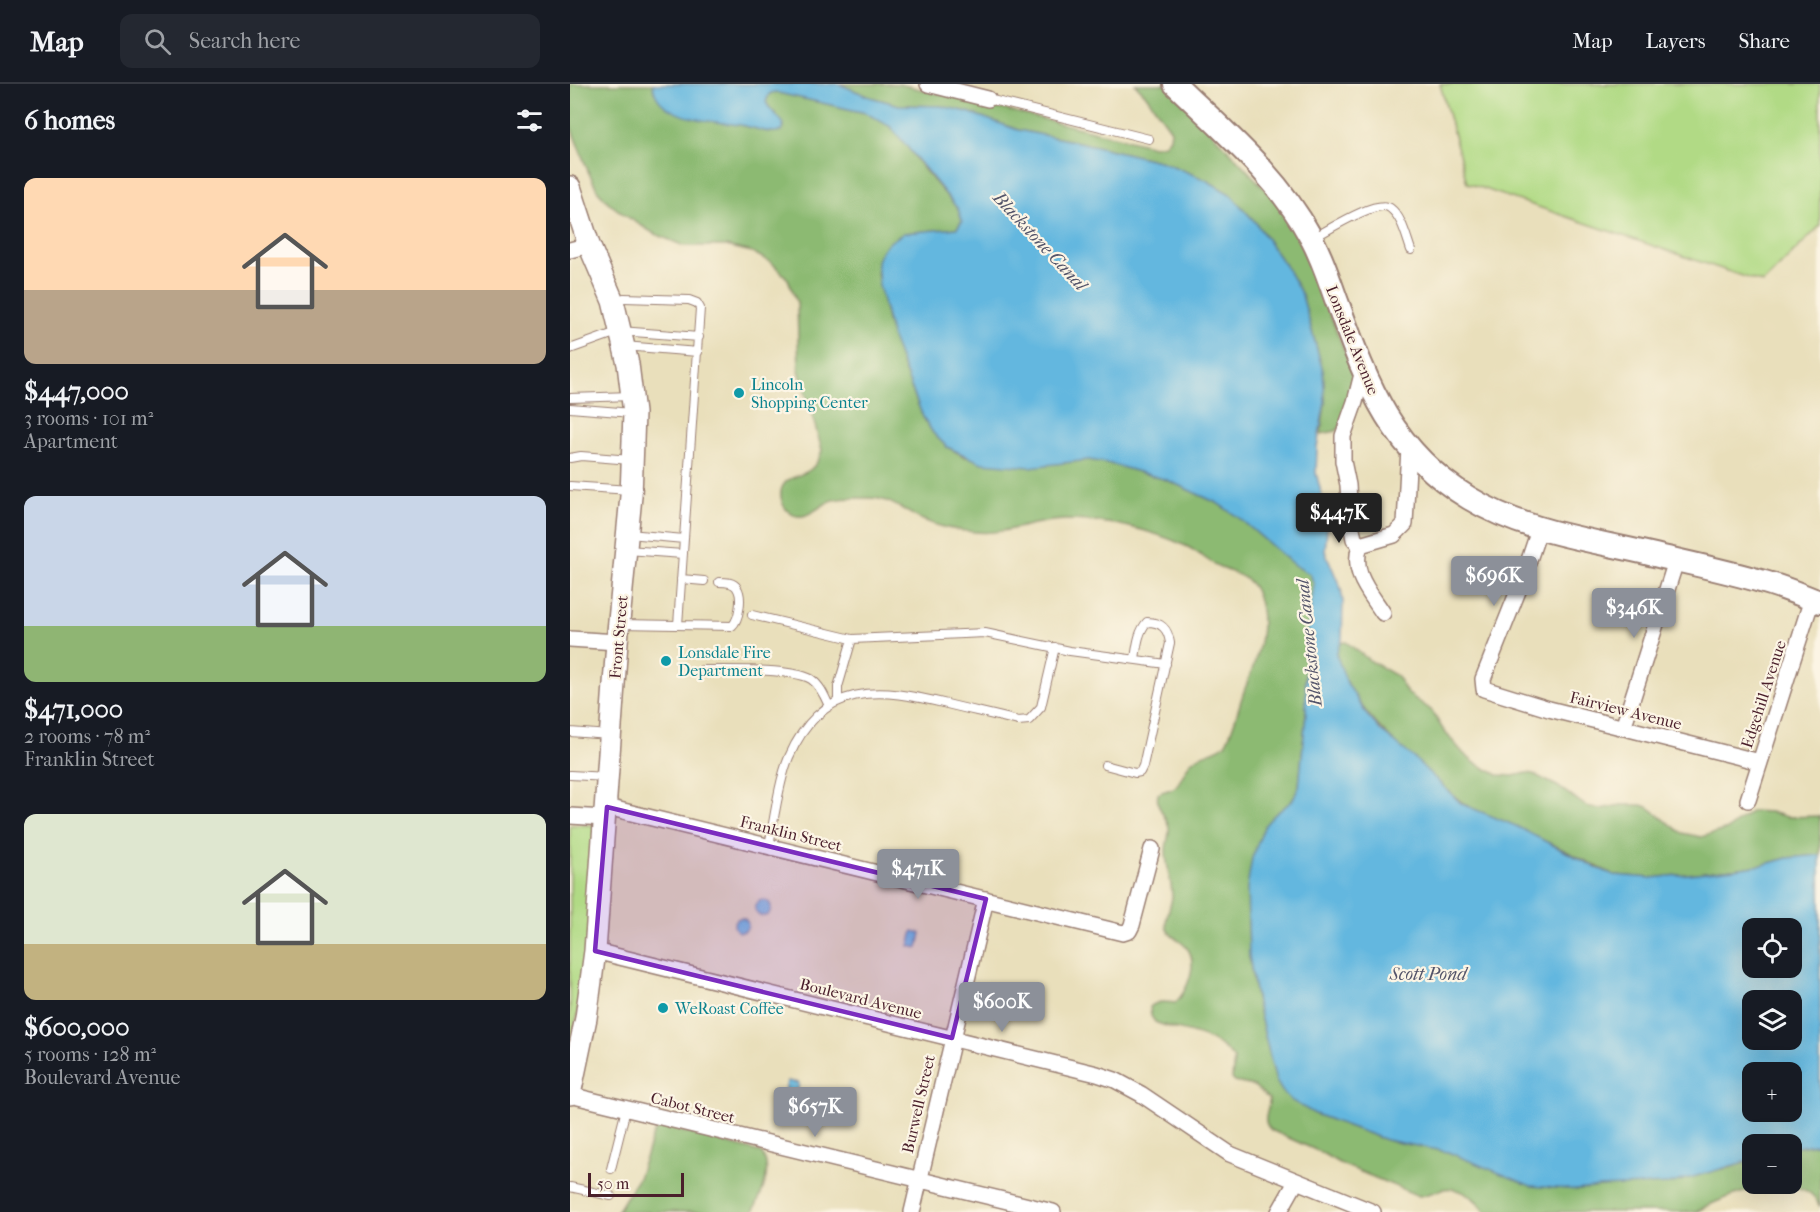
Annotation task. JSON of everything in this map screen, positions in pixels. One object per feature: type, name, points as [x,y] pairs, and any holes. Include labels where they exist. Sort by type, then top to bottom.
[{"type":"main road","name":"Lonsdale Avenue","points":[[1175,84],[1258,164],[1278,187],[1312,239],[1363,370],[1396,432],[1435,474],[1469,498],[1539,530],[1766,582],[1816,600]]},
{"type":"main road","name":"Front Street","points":[[570,187],[579,247],[613,301],[634,405],[631,490],[618,633],[595,951],[586,1018],[570,1095]]},
{"type":"street","points":[[928,84],[988,99]]},
{"type":"street","points":[[1360,545],[1354,539],[1350,519],[1348,485],[1343,461],[1343,436],[1363,370]]},
{"type":"street","points":[[1360,545],[1394,536],[1405,524],[1409,448]]},
{"type":"street","name":"Fairview Avenue","points":[[1539,530],[1522,581],[1483,679],[1484,688],[1549,709],[1760,762]]},
{"type":"street","points":[[1360,545],[1356,558],[1360,578],[1383,613]]},
{"type":"street","points":[[1623,728],[1676,561]]},
{"type":"street","name":"Edgehill Avenue","points":[[1748,800],[1816,600]]},
{"type":"street","points":[[570,639],[618,633]]},
{"type":"street","name":"Franklin Street","points":[[570,816],[606,812],[769,846],[1123,933],[1129,931],[1132,924],[1152,849]]},
{"type":"street","name":"Burwell Street","points":[[912,1212],[986,899]]},
{"type":"street","name":"Boulevard Avenue","points":[[595,951],[1076,1068],[1115,1080],[1141,1094],[1230,1154],[1373,1212]]},
{"type":"street","name":"Cabot Street","points":[[570,1095],[1053,1212]]},
{"type":"street","points":[[1279,1212],[1296,1182]]},
{"type":"lane","points":[[988,99],[1149,139]]},
{"type":"lane","points":[[1312,239],[1366,210],[1383,206],[1390,208],[1398,217],[1412,249]]},
{"type":"lane","points":[[624,298],[689,300],[697,303],[701,312],[678,626]]},
{"type":"lane","points":[[570,349],[622,338],[699,337]]},
{"type":"lane","points":[[622,338],[698,352]]},
{"type":"lane","points":[[570,398],[634,405]]},
{"type":"lane","points":[[570,408],[634,405]]},
{"type":"lane","points":[[570,458],[581,456],[632,460]]},
{"type":"lane","points":[[570,486],[631,490]]},
{"type":"lane","points":[[627,542],[684,539]]},
{"type":"lane","points":[[627,542],[683,554]]},
{"type":"lane","points":[[681,579],[704,581]]},
{"type":"lane","points":[[618,633],[678,626],[727,627],[735,624],[740,597],[737,588],[733,584],[719,582]]},
{"type":"lane","points":[[752,615],[852,639],[985,633],[1070,651],[1166,664]]},
{"type":"lane","points":[[1105,765],[1135,773],[1140,772],[1143,766],[1170,643],[1168,632],[1163,626],[1147,622],[1143,626],[1135,659]]},
{"type":"lane","points":[[838,700],[838,687],[852,639]]},
{"type":"lane","points":[[769,846],[789,757],[810,723],[829,706],[838,700],[871,692],[891,692],[913,695],[1018,721],[1029,720],[1041,707],[1055,648]]},
{"type":"lane","points":[[702,670],[803,676],[817,685],[829,706]]},
{"type":"lane","points":[[570,732],[611,735]]},
{"type":"lane","points":[[570,775],[609,777]]},
{"type":"lane","points":[[611,1169],[626,1109]]},
{"type":"lane","points":[[570,1187],[611,1196]]},
{"type":"highlighted area","points":[[607,807],[986,899],[952,1038],[595,951]]},
{"type":"green space","points":[[570,84],[653,84],[654,92],[744,126],[771,132],[784,129],[766,102],[769,94],[774,92],[866,113],[879,119],[891,127],[902,139],[921,166],[958,209],[962,221],[957,228],[904,233],[877,272],[887,320],[901,362],[923,417],[933,433],[947,447],[965,457],[1053,464],[1089,460],[1167,480],[1217,503],[1238,517],[1294,565],[1310,574],[1314,584],[1305,648],[1306,713],[1299,787],[1292,801],[1273,816],[1248,902],[1249,956],[1257,1003],[1276,1081],[1315,1114],[1386,1140],[1448,1152],[1476,1163],[1578,1190],[1729,1168],[1742,1163],[1742,1192],[1696,1212],[1485,1212],[1473,1198],[1461,1192],[1443,1189],[1419,1196],[1339,1163],[1271,1130],[1266,1123],[1269,1099],[1254,1086],[1235,1082],[1232,1079],[1234,1059],[1226,1050],[1197,1034],[1155,1022],[1151,1016],[1150,1007],[1159,1002],[1175,1003],[1184,992],[1192,969],[1192,961],[1187,948],[1171,934],[1166,924],[1172,897],[1166,851],[1169,828],[1159,807],[1158,794],[1175,787],[1192,761],[1220,748],[1227,741],[1255,663],[1261,639],[1262,614],[1252,585],[1243,577],[1214,564],[1192,549],[1159,535],[1112,524],[1065,520],[1042,522],[999,531],[969,531],[936,525],[891,503],[870,498],[833,500],[806,515],[800,516],[789,512],[781,499],[783,485],[791,478],[811,469],[822,450],[799,370],[797,303],[788,279],[772,263],[752,252],[726,246],[684,246],[653,233],[626,216],[598,191],[570,125]]},
{"type":"green space","points":[[839,84],[899,84],[1154,146],[1165,144],[1170,138],[1171,130],[1135,84],[1166,84],[1281,206],[1298,236],[1356,379],[1347,420],[1336,431],[1321,434],[1325,402],[1323,371],[1302,295],[1256,223],[1230,194],[1206,180],[1163,162],[1018,130],[968,112],[941,106],[899,105],[870,97]]},
{"type":"green space","points":[[1440,84],[1820,84],[1820,226],[1763,283],[1467,183]]},
{"type":"green space","points":[[1346,642],[1369,660],[1397,676],[1407,693],[1431,710],[1444,731],[1464,754],[1475,763],[1498,775],[1533,774],[1557,786],[1586,806],[1600,809],[1621,805],[1648,807],[1682,833],[1701,837],[1728,829],[1752,811],[1770,812],[1787,817],[1820,816],[1820,855],[1787,858],[1734,869],[1651,878],[1614,875],[1462,803],[1381,729],[1360,703],[1336,658],[1340,643]]},
{"type":"green space","points":[[570,825],[598,825],[590,929],[570,1060]]},
{"type":"green space","points":[[665,1127],[760,1152],[766,1165],[765,1182],[753,1212],[617,1212],[638,1178],[653,1135],[657,1129]]},
{"type":"green space","points":[[1814,1144],[1820,1146],[1820,1207],[1811,1194],[1802,1190],[1802,1146]]},
{"type":"water","name":"Scott Pond","points":[[653,84],[839,84],[870,97],[899,105],[941,106],[968,112],[1018,130],[1163,162],[1206,180],[1230,194],[1256,223],[1302,295],[1323,371],[1325,402],[1317,447],[1316,473],[1328,519],[1325,551],[1341,589],[1343,602],[1342,640],[1336,654],[1347,683],[1367,715],[1381,731],[1414,758],[1462,804],[1516,826],[1614,875],[1651,878],[1734,869],[1787,858],[1820,855],[1820,1146],[1814,1144],[1802,1146],[1802,1134],[1742,1134],[1742,1163],[1669,1184],[1578,1190],[1531,1186],[1448,1152],[1386,1140],[1315,1114],[1292,1101],[1276,1081],[1257,1003],[1249,956],[1247,888],[1252,858],[1265,825],[1292,801],[1299,787],[1306,713],[1305,648],[1314,584],[1310,574],[1294,565],[1238,517],[1217,503],[1167,480],[1089,460],[1030,467],[982,463],[947,447],[933,433],[923,417],[892,338],[879,285],[877,261],[882,250],[904,233],[957,228],[962,221],[958,209],[891,127],[866,113],[774,92],[769,94],[766,102],[784,125],[782,131],[777,132],[701,120],[674,112],[656,96]]},
{"type":"water","points":[[763,900],[769,902],[771,908],[769,914],[763,916],[757,914],[755,908],[757,902]]},
{"type":"water","points":[[738,918],[744,918],[748,925],[744,932],[738,932],[734,928],[734,922]]},
{"type":"water","points":[[913,931],[921,933],[918,948],[909,946]]},
{"type":"water","points":[[787,1081],[799,1083],[797,1094],[785,1091]]},
{"type":"place","name":"Lincoln Shopping Center","points":[[739,393]]},
{"type":"place","name":"Lonsdale Fire Department","points":[[666,661]]},
{"type":"place","name":"WeRoast Coffee","points":[[663,1008]]},
{"type":"water label","name":"Blackstone Canal","points":[[1040,241]]},
{"type":"water label","name":"Blackstone Canal","points":[[1309,643]]}]
